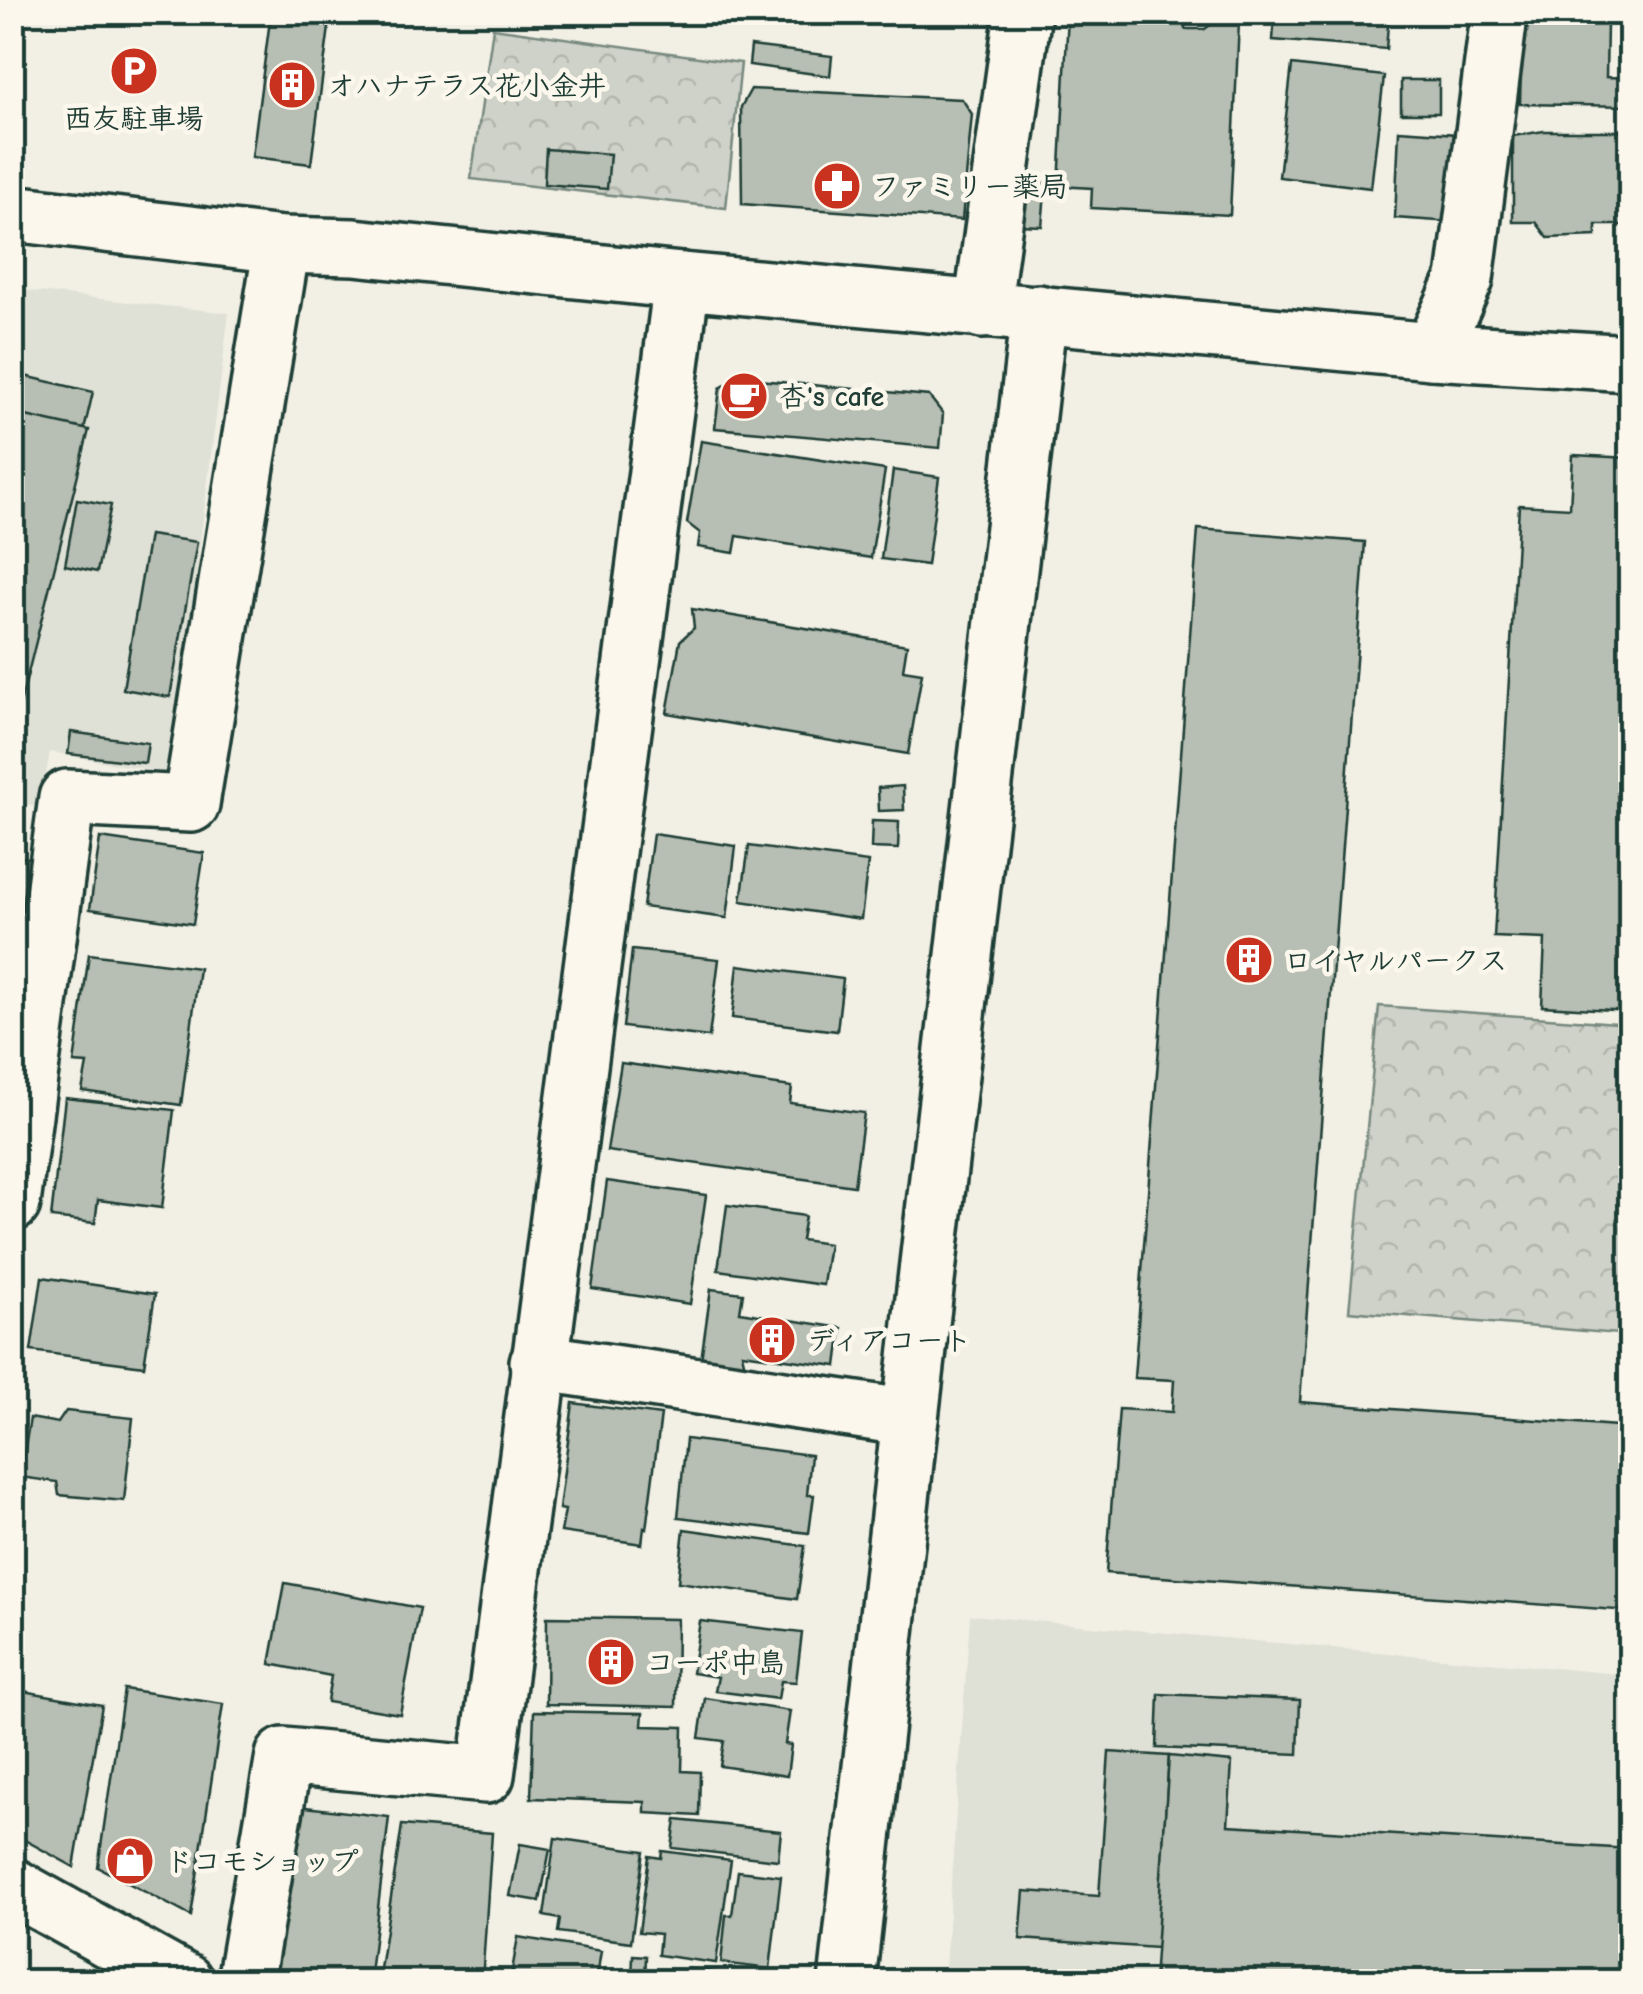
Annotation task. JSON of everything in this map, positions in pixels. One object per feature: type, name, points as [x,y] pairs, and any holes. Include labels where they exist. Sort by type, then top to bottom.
[{"type":"street","points":[[982,310],[1023,12]]},
{"type":"street","points":[[1432,351],[1465,279],[1498,24]]},
{"type":"street","points":[[12,213],[282,245],[354,247],[982,310],[1432,351],[1630,363]]},
{"type":"street","points":[[12,1203],[67,798],[192,804],[282,245]]},
{"type":"street","points":[[245,1982],[284,1756],[486,1775],[682,281]]},
{"type":"street","points":[[847,1982],[1039,314]]},
{"type":"street","points":[[538,1362],[910,1418]]},
{"type":"street","points":[[12,1886],[186,1982]]},
{"type":"shaded area","points":[[12,289],[229,313],[171,774],[50,752],[40,807],[13,802]]},
{"type":"shaded area","points":[[970,1615],[1630,1675],[1630,1981],[944,1982]]},
{"type":"green space","points":[[493,28],[741,63],[726,208],[471,179]]},
{"type":"green space","points":[[1379,1006],[1630,1024],[1630,1335],[1349,1311]]},
{"type":"building","name":"オハナテラス花小金井","points":[[271,12],[331,12],[311,164],[252,157]]},
{"type":"building","points":[[1099,12],[1185,12],[1185,29],[1205,29],[1216,20],[1239,22],[1230,215],[1091,208],[1092,188],[1059,186],[1068,15],[1099,17]]},
{"type":"building","points":[[1275,12],[1389,12],[1386,49],[1273,40]]},
{"type":"building","points":[[1522,22],[1607,24],[1606,77],[1630,78],[1630,106],[1520,104]]},
{"type":"building","points":[[751,46],[832,56],[830,76],[749,65]]},
{"type":"building","points":[[1292,65],[1384,76],[1371,188],[1279,177]]},
{"type":"building","points":[[1401,80],[1439,80],[1439,113],[1401,113]]},
{"type":"building","points":[[751,89],[962,99],[972,114],[962,220],[742,204],[741,107]]},
{"type":"building","points":[[1399,130],[1457,134],[1452,222],[1395,218]]},
{"type":"building","points":[[1544,131],[1630,131],[1630,225],[1596,225],[1596,236],[1548,238],[1536,222],[1513,222],[1513,136]]},
{"type":"building","points":[[546,149],[610,154],[607,189],[544,184]]},
{"type":"building","points":[[1021,180],[1046,182],[1042,226],[1018,225]]},
{"type":"building","points":[[12,373],[93,392],[84,430],[12,413]]},
{"type":"building","points":[[738,378],[929,396],[943,414],[940,448],[715,428],[720,388]]},
{"type":"building","points":[[12,413],[89,430],[12,737]]},
{"type":"building","points":[[701,441],[885,470],[871,558],[737,536],[734,553],[698,547],[700,533],[687,523]]},
{"type":"building","points":[[1573,455],[1630,458],[1630,1011],[1542,1006],[1545,939],[1494,937],[1519,505],[1570,508]]},
{"type":"building","points":[[893,470],[939,477],[927,565],[881,559]]},
{"type":"building","points":[[77,499],[111,505],[97,572],[65,565]]},
{"type":"building","name":"ロイヤルパークス","points":[[1198,529],[1365,542],[1300,1402],[1630,1427],[1630,1611],[1106,1573],[1119,1409],[1172,1412],[1174,1380],[1134,1378]]},
{"type":"building","points":[[149,535],[197,542],[170,697],[123,689]]},
{"type":"building","points":[[692,609],[907,645],[903,670],[922,673],[908,754],[667,713],[680,641],[694,628]]},
{"type":"building","points":[[71,732],[148,743],[145,763],[68,754]]},
{"type":"building","points":[[903,786],[904,810],[879,811],[878,788]]},
{"type":"building","points":[[872,821],[899,822],[898,849],[871,848]]},
{"type":"building","points":[[12,826],[20,828],[15,856],[29,858],[22,907],[12,906]]},
{"type":"building","points":[[653,834],[736,846],[727,918],[643,907]]},
{"type":"building","points":[[100,838],[204,853],[193,924],[90,909]]},
{"type":"building","points":[[749,846],[868,862],[861,919],[741,901]]},
{"type":"building","points":[[632,950],[719,959],[709,1037],[623,1027]]},
{"type":"building","points":[[89,954],[199,968],[181,1105],[82,1091],[87,1064],[74,1063]]},
{"type":"building","points":[[738,965],[843,979],[837,1031],[732,1018]]},
{"type":"building","points":[[621,1063],[792,1087],[790,1103],[864,1113],[854,1186],[607,1151]]},
{"type":"building","points":[[65,1098],[174,1110],[162,1208],[98,1200],[95,1223],[51,1218]]},
{"type":"building","points":[[607,1181],[706,1195],[690,1304],[592,1289]]},
{"type":"building","points":[[727,1205],[805,1216],[801,1240],[829,1244],[823,1285],[718,1270]]},
{"type":"building","points":[[42,1277],[155,1294],[144,1366],[31,1351]]},
{"type":"building","name":"ディアコート","points":[[711,1289],[743,1293],[740,1312],[842,1328],[837,1366],[742,1353],[745,1366],[701,1360]]},
{"type":"building","points":[[573,1403],[661,1415],[642,1544],[561,1532],[565,1510],[559,1509]]},
{"type":"building","points":[[66,1411],[133,1418],[124,1501],[59,1495],[57,1482],[20,1477],[30,1418],[58,1423]]},
{"type":"building","points":[[686,1439],[811,1455],[807,1495],[814,1495],[809,1533],[678,1517]]},
{"type":"building","points":[[684,1529],[805,1546],[797,1599],[678,1582]]},
{"type":"building","points":[[285,1583],[420,1608],[400,1714],[327,1702],[331,1676],[270,1664]]},
{"type":"building","name":"コーポ中島","points":[[547,1617],[677,1619],[676,1707],[546,1704]]},
{"type":"building","points":[[700,1621],[802,1633],[796,1682],[781,1681],[778,1699],[715,1691],[718,1677],[692,1673]]},
{"type":"building","points":[[12,1689],[102,1705],[74,1867],[12,1833]]},
{"type":"building","points":[[124,1689],[223,1704],[191,1916],[98,1867]]},
{"type":"building","points":[[1159,1694],[1300,1700],[1298,1754],[1157,1748]]},
{"type":"building","points":[[705,1698],[790,1711],[785,1744],[791,1745],[787,1776],[720,1766],[724,1741],[699,1738]]},
{"type":"building","points":[[534,1711],[643,1713],[642,1726],[683,1727],[682,1771],[700,1772],[699,1816],[645,1813],[645,1802],[531,1798]]},
{"type":"building","points":[[1109,1752],[1169,1756],[1157,1948],[1020,1939],[1024,1891],[1099,1896]]},
{"type":"building","points":[[1169,1756],[1232,1762],[1228,1825],[1630,1849],[1630,1982],[1154,1982]]},
{"type":"building","points":[[297,1806],[389,1817],[369,1982],[276,1979]]},
{"type":"building","points":[[676,1820],[781,1831],[778,1860],[672,1848]]},
{"type":"building","points":[[402,1825],[492,1833],[482,1982],[378,1982]]},
{"type":"building","points":[[555,1838],[644,1851],[631,1942],[558,1932],[560,1919],[544,1916]]},
{"type":"building","points":[[520,1844],[550,1849],[540,1901],[510,1896]]},
{"type":"building","points":[[662,1851],[731,1860],[716,1963],[658,1955],[660,1934],[639,1932],[649,1856],[661,1858]]},
{"type":"building","points":[[738,1871],[781,1876],[770,1969],[721,1963],[726,1915],[732,1915]]},
{"type":"building","points":[[518,1937],[601,1951],[596,1982],[510,1982]]},
{"type":"building","points":[[633,1955],[646,1956],[645,1982],[632,1982]]},
{"type":"building","points":[[689,1969],[772,1979],[772,1982],[688,1982]]},
{"type":"place","name":"西友駐車場","points":[[134,71]]},
{"type":"place","name":"オハナテラス花小金井","points":[[292,85]]},
{"type":"place","name":"ファミリー薬局","points":[[837,186]]},
{"type":"place","name":"杏's cafe","points":[[744,396]]},
{"type":"place","name":"ロイヤルパークス","points":[[1249,960]]},
{"type":"place","name":"ディアコート","points":[[772,1340]]},
{"type":"place","name":"コーポ中島","points":[[611,1662]]},
{"type":"place","name":"ドコモショップ","points":[[130,1861]]}]
